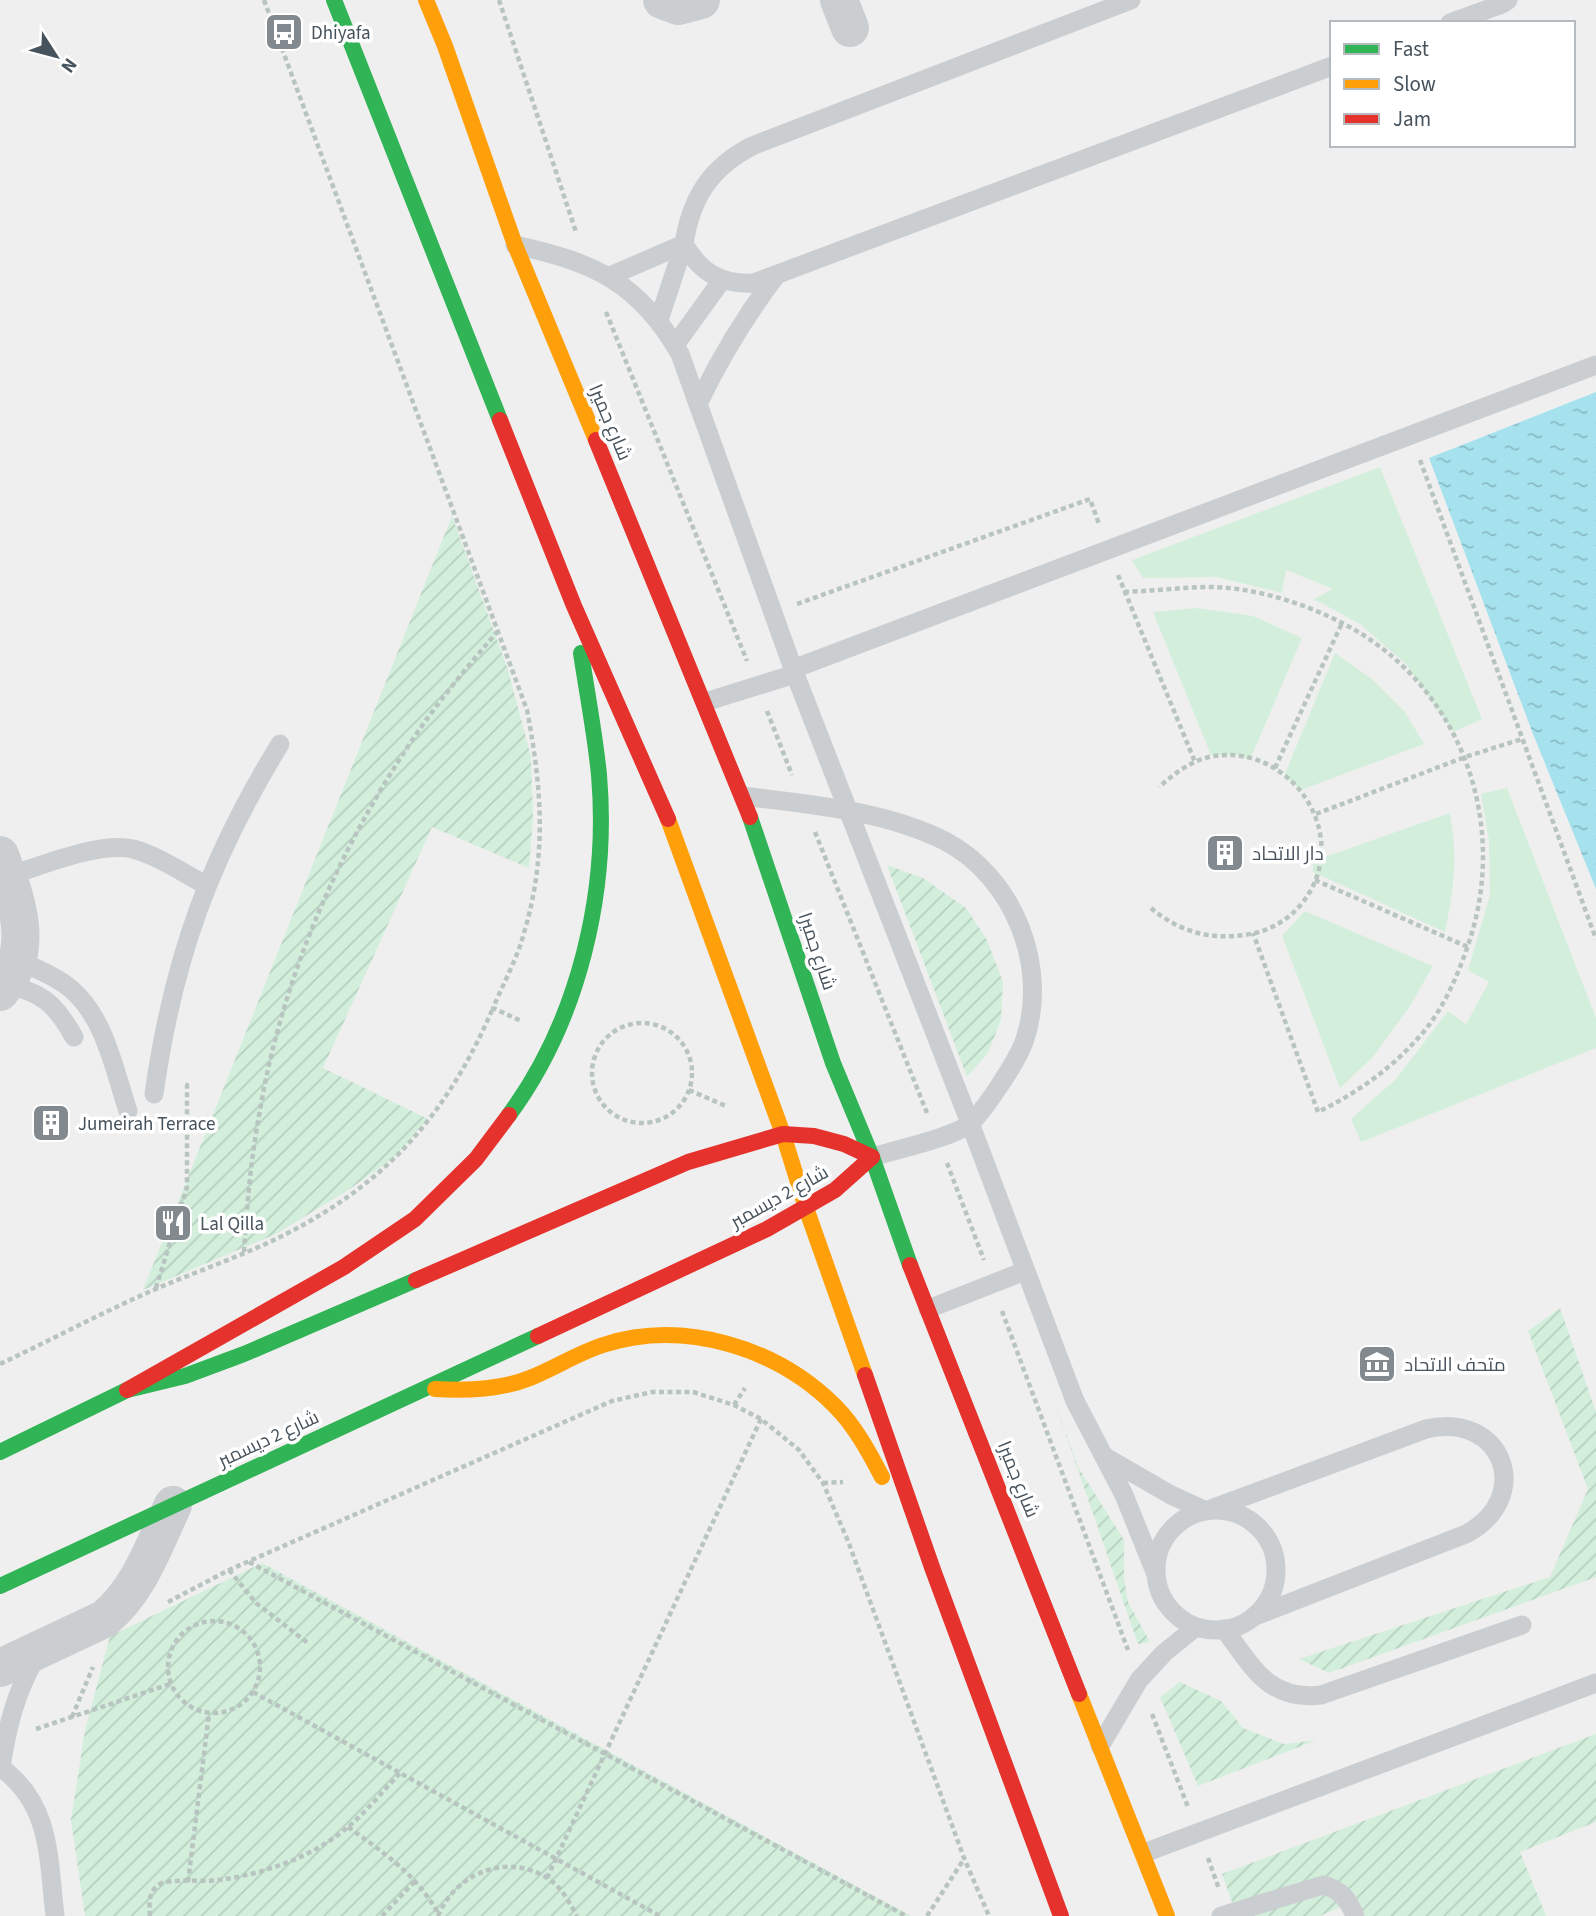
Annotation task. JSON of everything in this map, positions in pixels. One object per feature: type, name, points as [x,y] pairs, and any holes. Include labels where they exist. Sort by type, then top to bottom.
[{"type":"main road","points":[[334,0],[575,606],[670,824],[783,1134],[806,1208],[933,1570],[1061,1916]]},
{"type":"main road","name":"شارع جميرا","points":[[426,0],[445,46],[515,245],[743,796],[833,1063],[1167,1916]]},
{"type":"main road","points":[[127,1390],[344,1268],[415,1219],[477,1159],[527,1090],[554,1038],[583,960],[600,865],[598,776],[575,606]]},
{"type":"main road","name":"شارع 2 ديسمبر","points":[[0,1452],[127,1390],[185,1376],[244,1354],[688,1162],[783,1134],[844,1144],[872,1157],[853,1178],[831,1195],[767,1229],[0,1586]]},
{"type":"main road","points":[[423,1388],[458,1390],[494,1387],[528,1379],[606,1344],[645,1337],[700,1338],[726,1343],[765,1356],[810,1384],[835,1405],[862,1438],[933,1570]]},
{"type":"street","points":[[662,0],[678,6],[701,0]]},
{"type":"street","points":[[4,865],[18,903],[12,968]]},
{"type":"street","points":[[0,1668],[104,1619],[116,1609],[135,1583],[173,1506]]},
{"type":"lane","points":[[659,320],[684,244],[688,218],[699,194],[715,172],[735,155],[752,146],[1131,0]]},
{"type":"lane","points":[[1455,21],[1508,0]]},
{"type":"lane","points":[[684,244],[693,259],[706,272],[738,284],[754,283],[1330,67]]},
{"type":"lane","points":[[610,276],[684,244]]},
{"type":"lane","points":[[515,245],[552,253],[610,276],[640,300],[659,320],[675,345],[794,671],[1075,1401],[1106,1458],[1141,1533],[1155,1572],[1158,1590],[1168,1606],[1180,1619],[1196,1627],[1210,1630],[1235,1627],[1254,1617],[1466,1534],[1482,1526],[1494,1513],[1502,1496],[1504,1478],[1500,1460],[1491,1445],[1478,1433],[1461,1426],[1444,1425],[1426,1429],[1191,1515],[1168,1532],[1156,1558],[1155,1572]]},
{"type":"lane","points":[[698,404],[719,359],[745,317],[775,277]]},
{"type":"lane","points":[[675,345],[722,280]]},
{"type":"lane","points":[[705,702],[757,686],[1596,365]]},
{"type":"lane","points":[[154,1094],[173,988],[206,885],[227,836],[279,744]]},
{"type":"lane","points":[[743,796],[848,810],[910,827],[946,842],[978,864],[1003,894],[1021,928],[1031,965],[1032,1004],[1024,1042],[1004,1077],[970,1124],[937,1138],[872,1157]]},
{"type":"lane","points":[[4,865],[113,847],[150,855],[206,885]]},
{"type":"lane","points":[[12,968],[27,989],[45,999],[61,1013],[74,1037]]},
{"type":"lane","points":[[12,968],[55,978],[70,988],[95,1016],[128,1111]]},
{"type":"lane","points":[[928,1310],[1025,1272]]},
{"type":"lane","points":[[1106,1458],[1160,1489],[1208,1510],[1228,1510],[1244,1516],[1258,1526],[1275,1555],[1276,1572],[1273,1589],[1266,1604],[1254,1617]]},
{"type":"lane","points":[[1224,1629],[1270,1686],[1286,1694],[1304,1697],[1321,1695],[1522,1625]]},
{"type":"lane","points":[[1099,1747],[1139,1679],[1164,1653],[1196,1627]]},
{"type":"lane","points":[[42,1648],[19,1692],[5,1739],[1,1767],[31,1798],[41,1818],[55,1916]]},
{"type":"lane","points":[[1144,1853],[1596,1683]]},
{"type":"lane","points":[[1225,1915],[1323,1885],[1344,1895],[1355,1916]]},
{"type":"path","points":[[0,1364],[156,1289],[283,1236],[320,1216],[391,1163],[423,1128],[451,1091],[474,1051],[524,936],[536,880],[541,823],[538,766],[527,710],[264,0]]},
{"type":"path","points":[[499,0],[588,266],[937,1138],[1198,1834],[1225,1915]]},
{"type":"path","points":[[1412,436],[1596,939]]},
{"type":"path","points":[[1124,592],[1206,587],[1244,591],[1281,599],[1342,623],[1375,643],[1401,664],[1424,688],[1444,715],[1465,757],[1478,806],[1482,850],[1479,904],[1459,972],[1442,1005],[1421,1035],[1395,1062],[1366,1086],[1318,1112],[1253,933]]},
{"type":"path","points":[[1275,768],[1342,623]]},
{"type":"path","points":[[244,1252],[249,1177],[275,1040],[292,984],[321,908],[348,848],[416,735],[455,682],[498,631]]},
{"type":"path","points":[[1315,814],[1465,757],[1522,739]]},
{"type":"path","points":[[1151,908],[1183,929],[1204,935],[1225,937],[1253,933],[1286,920],[1308,895],[1315,880],[1321,847],[1315,814],[1307,797],[1294,782],[1261,761],[1243,757],[1209,757],[1175,772],[1159,786]]},
{"type":"path","points":[[1315,880],[1468,947]]},
{"type":"path","points":[[493,1008],[594,1057]]},
{"type":"path","points":[[638,1022],[659,1026],[677,1036],[686,1048],[692,1069],[689,1090],[682,1103],[660,1120],[632,1122],[618,1117],[598,1098],[591,1071],[594,1057],[610,1033],[623,1026],[638,1022]]},
{"type":"path","points":[[154,1094],[187,1085],[187,1186],[156,1289]]},
{"type":"path","points":[[689,1090],[726,1106]]},
{"type":"path","points":[[162,1605],[229,1570],[611,1401],[652,1392],[693,1392],[734,1405],[761,1419],[799,1450],[823,1483],[848,1541],[964,1858],[989,1916]]},
{"type":"path","points":[[547,1878],[761,1419]]},
{"type":"path","points":[[248,1562],[906,1916]]},
{"type":"path","points":[[229,1570],[256,1603],[309,1644]]},
{"type":"path","points":[[211,1621],[227,1623],[243,1631],[254,1644],[260,1659],[259,1677],[253,1692],[241,1705],[226,1712],[209,1714],[192,1709],[179,1698],[170,1684],[168,1667],[171,1650],[180,1636],[194,1625],[211,1621]]},
{"type":"path","points":[[72,1717],[96,1661]]},
{"type":"path","points":[[5,1739],[170,1684]]},
{"type":"path","points":[[253,1692],[660,1916]]},
{"type":"path","points":[[188,1882],[209,1714]]},
{"type":"path","points":[[150,1916],[149,1897],[156,1886],[168,1881],[222,1880],[256,1873],[289,1862],[320,1847],[348,1827],[400,1773]]},
{"type":"path","points":[[348,1827],[397,1862],[416,1880],[438,1915],[451,1891],[472,1875],[497,1867],[523,1868],[547,1878],[566,1895],[577,1916]]},
{"type":"path","points":[[927,1916],[964,1858]]},
{"type":"path","points":[[382,1916],[416,1880]]},
{"type":"green space","points":[[1380,467],[1482,719],[1453,732],[1406,664],[1360,624],[1314,599],[1333,589],[1286,570],[1282,593],[1216,577],[1143,578],[1132,560]]},
{"type":"green space","points":[[452,516],[508,670],[531,757],[533,818],[529,868],[432,827],[323,1068],[428,1119],[396,1156],[347,1191],[276,1234],[143,1290]]},
{"type":"green space","points":[[1196,608],[1253,616],[1302,638],[1250,760],[1237,755],[1211,755],[1153,612]]},
{"type":"green space","points":[[1335,653],[1372,679],[1405,712],[1424,744],[1301,790],[1284,776]]},
{"type":"green space","points":[[1507,788],[1596,1018],[1596,1048],[1361,1142],[1351,1119],[1396,1079],[1448,1011],[1466,1024],[1489,982],[1468,970],[1490,895],[1489,841],[1481,794]]},
{"type":"green space","points":[[1450,813],[1454,873],[1445,932],[1313,872],[1313,861]]},
{"type":"green space","points":[[887,865],[923,878],[966,908],[987,940],[1003,982],[1001,1020],[988,1053],[967,1077]]},
{"type":"green space","points":[[1305,911],[1433,966],[1410,1006],[1373,1057],[1340,1088],[1282,936]]},
{"type":"green space","points":[[1560,1308],[1596,1412],[1596,1577],[1329,1673],[1299,1659],[1550,1577],[1588,1489],[1528,1331]]},
{"type":"green space","points":[[1050,1389],[1078,1467],[1124,1540],[1124,1577],[1128,1602],[1150,1642],[1138,1644]]},
{"type":"green space","points":[[262,1563],[911,1916],[85,1916],[71,1820],[85,1730],[110,1636]]},
{"type":"green space","points":[[1180,1682],[1221,1701],[1243,1728],[1284,1744],[1317,1740],[1198,1786],[1160,1697]]},
{"type":"green space","points":[[1596,1734],[1596,1822],[1520,1852],[1546,1916],[1358,1916],[1352,1902],[1320,1916],[1237,1916],[1222,1874]]},
{"type":"water","points":[[1596,392],[1596,889],[1533,734],[1429,458]]},
{"type":"traffic: fast","points":[[334,0],[500,420]]},
{"type":"traffic: fast","points":[[509,1115],[533,1078],[571,997],[593,909],[599,864],[599,775],[581,653]]},
{"type":"traffic: fast","points":[[750,817],[833,1063],[872,1157],[910,1265]]},
{"type":"traffic: fast","points":[[0,1452],[127,1390],[185,1376],[244,1354],[416,1280]]},
{"type":"traffic: fast","points":[[0,1586],[538,1336]]},
{"type":"traffic: slow","points":[[426,0],[445,46],[515,245],[596,440]]},
{"type":"traffic: slow","points":[[668,819],[783,1134],[865,1375]]},
{"type":"traffic: slow","points":[[435,1389],[471,1390],[507,1385],[530,1378],[594,1348],[634,1338],[665,1335],[696,1337],[757,1354],[811,1385],[849,1422],[882,1477]]},
{"type":"traffic: slow","points":[[1079,1694],[1167,1916]]},
{"type":"traffic: jam","points":[[500,420],[574,606],[668,819]]},
{"type":"traffic: jam","points":[[596,440],[750,817]]},
{"type":"traffic: jam","points":[[127,1390],[344,1267],[415,1219],[476,1159],[509,1115]]},
{"type":"traffic: jam","points":[[416,1280],[688,1162],[783,1134],[814,1136],[844,1144],[872,1157]]},
{"type":"traffic: jam","points":[[538,1336],[767,1229],[835,1190],[872,1157]]},
{"type":"traffic: jam","points":[[910,1265],[1079,1694]]},
{"type":"traffic: jam","points":[[865,1375],[933,1570],[1061,1916]]},
{"type":"place","name":"Dhiyafa","points":[[284,32]]},
{"type":"place","name":"دار الاتحاد","points":[[1225,853]]},
{"type":"place","name":"Jumeirah Terrace","points":[[51,1123]]},
{"type":"place","name":"Lal Qilla","points":[[173,1223]]},
{"type":"place","name":"متحف الاتحاد","points":[[1377,1364]]}]
